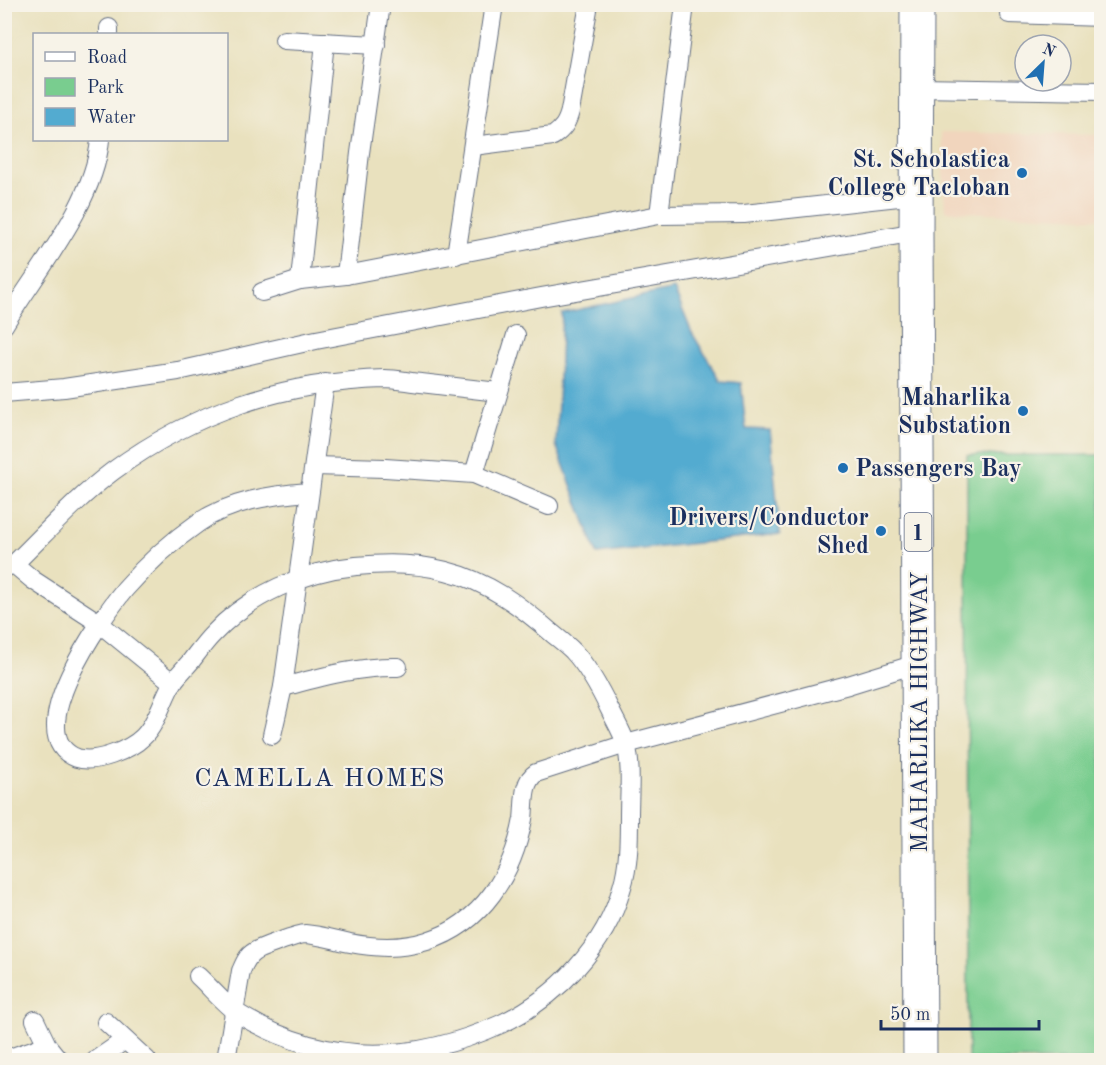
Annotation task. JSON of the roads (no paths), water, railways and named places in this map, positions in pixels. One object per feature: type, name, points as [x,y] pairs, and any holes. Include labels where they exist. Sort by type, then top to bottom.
[{"type":"highway","name":"MAHARLIKA HIGHWAY","points":[[917,4],[920,1060]]},
{"type":"street","points":[[346,275],[381,4]]},
{"type":"street","points":[[456,255],[494,4]]},
{"type":"street","points":[[472,146],[553,136],[561,130],[567,122],[570,111],[589,4]]},
{"type":"street","points":[[659,215],[685,4]]},
{"type":"street","points":[[1009,14],[1101,17]]},
{"type":"street","points":[[284,40],[376,45]]},
{"type":"street","points":[[300,280],[325,42]]},
{"type":"street","points":[[917,88],[1101,91]]},
{"type":"street","points":[[4,325],[67,227],[91,180],[100,141]]},
{"type":"street","points":[[262,292],[300,280],[346,275],[659,215],[744,214],[917,195]]},
{"type":"street","points":[[4,393],[64,388],[178,371],[316,340],[519,301],[916,231]]},
{"type":"street","points":[[474,474],[516,335]]},
{"type":"street","points":[[172,683],[99,623],[9,566],[113,471],[145,450],[215,412],[272,393],[325,383],[387,379],[498,392]]},
{"type":"street","points":[[272,735],[283,687],[325,383]]},
{"type":"street","points":[[314,466],[474,474],[549,506]]},
{"type":"street","points":[[198,976],[234,1011],[267,1032],[301,1045],[333,1054],[367,1058],[394,1057],[427,1051],[479,1034],[518,1016],[564,979],[592,950],[606,928],[622,887],[628,851],[630,786],[626,744],[601,692],[573,651],[536,619],[492,588],[446,570],[404,564],[354,566],[299,578],[249,604],[216,631],[172,683],[144,736],[120,752],[94,759],[78,758],[60,747],[54,730],[60,699],[99,623],[128,586],[164,551],[201,521],[239,504],[270,495],[309,492]]},
{"type":"street","points":[[226,1060],[241,970],[245,961],[254,952],[302,934],[378,948],[406,946],[427,941],[462,924],[479,912],[491,897],[511,862],[531,776],[626,744],[848,685],[919,663]]},
{"type":"street","points":[[283,687],[352,671],[398,667]]},
{"type":"street","points":[[35,1020],[47,1045],[59,1060]]},
{"type":"street","points":[[106,1022],[147,1060]]},
{"type":"street","points":[[96,1060],[125,1040]]},
{"type":"street","points":[[4,1060],[47,1045]]},
{"type":"water","points":[[674,289],[692,333],[721,381],[741,383],[746,429],[770,430],[780,534],[597,554],[556,445],[562,313]]},
{"type":"place","name":"St. Scholastica College Tacloban","points":[[1022,173]]},
{"type":"place","name":"Maharlika Substation","points":[[1023,411]]},
{"type":"place","name":"Passengers Bay","points":[[843,468]]},
{"type":"place","name":"Drivers/Conductor Shed","points":[[881,531]]},
{"type":"district","name":"CAMELLA HOMES","points":[[320,777]]}]
